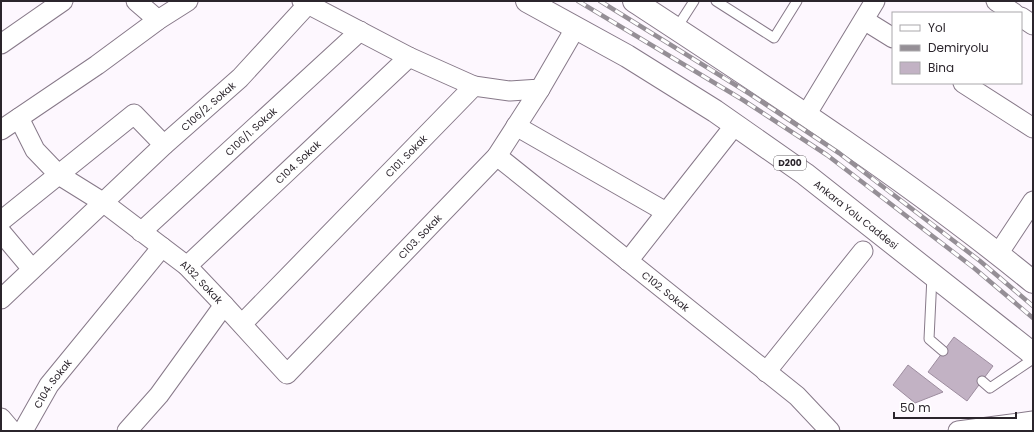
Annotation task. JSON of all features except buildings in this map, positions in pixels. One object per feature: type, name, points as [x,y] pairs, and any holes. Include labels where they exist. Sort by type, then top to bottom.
[{"type":"highway","name":"Ankara Yolu Caddesi","points":[[528,1],[627,56],[735,125],[805,174],[932,272],[1033,354]]},
{"type":"highway","points":[[634,1],[806,115],[898,179],[1033,282]]},
{"type":"street","points":[[1,44],[63,1]]},
{"type":"street","points":[[136,1],[158,20]]},
{"type":"street","points":[[1,130],[97,65],[158,20],[188,1]]},
{"type":"street","points":[[806,115],[875,1]]},
{"type":"street","points":[[996,1],[1012,12]]},
{"type":"street","points":[[305,2],[409,57],[474,86],[510,91],[540,90],[576,28]]},
{"type":"street","name":"C106/2. Sokak","points":[[1,299],[104,203],[164,144],[240,78],[305,2]]},
{"type":"street","points":[[1022,18],[1033,25]]},
{"type":"street","points":[[864,20],[892,37]]},
{"type":"street","name":"C106/1. Sokak","points":[[141,232],[360,30]]},
{"type":"street","name":"C104. Sokak","points":[[186,266],[409,57]]},
{"type":"street","points":[[965,84],[1033,128]]},
{"type":"street","name":"C101. Sokak","points":[[242,324],[474,86]]},
{"type":"street","name":"C103. Sokak","points":[[287,374],[497,156],[540,90]]},
{"type":"street","points":[[1,220],[134,114],[164,144]]},
{"type":"street","name":"A132. Sokak","points":[[19,118],[35,150],[59,175],[104,203],[186,266],[242,324],[287,374]]},
{"type":"street","points":[[628,261],[735,125]]},
{"type":"street","points":[[516,126],[666,212]]},
{"type":"street","name":"C102. Sokak","points":[[497,156],[797,396],[830,431]]},
{"type":"street","points":[[998,254],[1033,201]]},
{"type":"street","points":[[1,232],[32,269]]},
{"type":"street","name":"C104. Sokak","points":[[23,431],[49,385],[162,247]]},
{"type":"street","points":[[766,372],[863,251]]},
{"type":"street","points":[[127,431],[159,395],[224,305]]},
{"type":"street","points":[[1,418],[12,431]]},
{"type":"street","points":[[958,431],[1033,421]]},
{"type":"lane","points":[[676,29],[694,1]]},
{"type":"lane","points":[[716,1],[774,38],[797,1]]},
{"type":"lane","points":[[932,272],[929,339],[943,351]]},
{"type":"lane","points":[[982,381],[990,388],[1033,359]]},
{"type":"railway","points":[[578,1],[743,100],[827,155],[974,268],[1033,318]]},
{"type":"railway","points":[[600,1],[750,94],[839,153],[980,261],[1033,306]]}]
